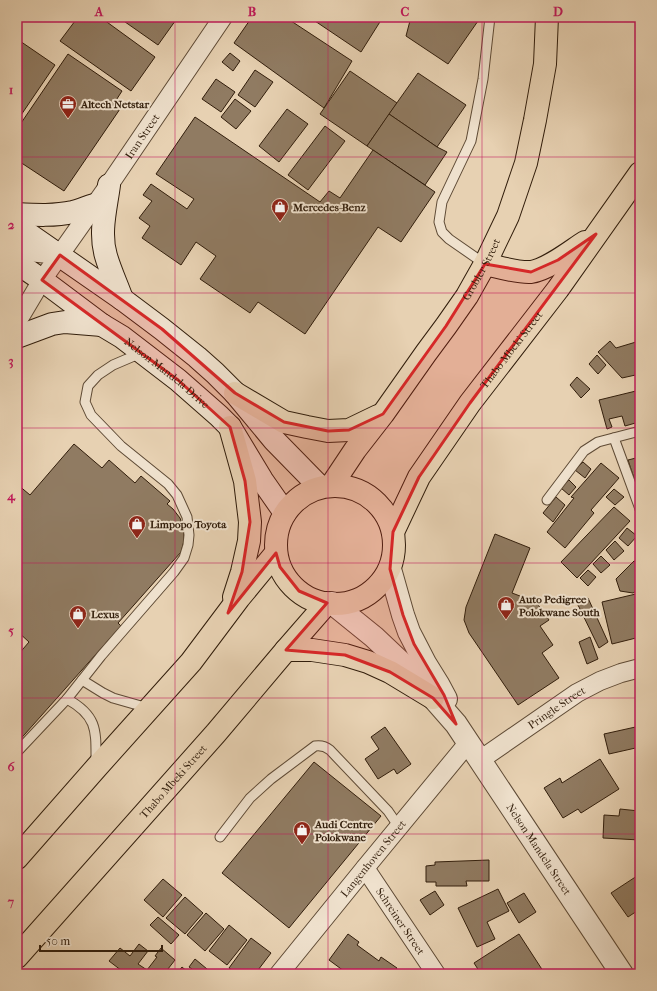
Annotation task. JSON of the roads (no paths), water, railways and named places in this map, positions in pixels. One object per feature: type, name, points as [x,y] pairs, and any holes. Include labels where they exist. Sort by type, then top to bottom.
[{"type":"main road","name":"Grobler Street","points":[[326,487],[383,414],[451,320],[467,296],[485,264],[508,216],[526,163],[535,120],[545,64],[548,17]]},
{"type":"main road","name":"Thabo Mbeki Street","points":[[393,532],[419,477],[470,403],[558,289],[640,173]]},
{"type":"main road","points":[[109,186],[103,225],[103,238],[106,255],[122,299]]},
{"type":"main road","points":[[17,214],[58,214],[72,212],[94,205]]},
{"type":"main road","points":[[17,226],[122,299],[197,357],[235,394],[274,440],[326,487]]},
{"type":"main road","points":[[485,264],[531,272],[542,269],[558,260],[596,234]]},
{"type":"main road","name":"Nelson Mandela Drive","points":[[17,263],[102,325],[122,337],[178,380],[219,416],[230,427],[262,480],[285,513]]},
{"type":"main road","points":[[17,337],[52,324],[66,322],[102,325]]},
{"type":"main road","points":[[235,394],[284,422],[328,431],[349,430],[383,414]]},
{"type":"main road","points":[[228,613],[242,572],[249,541],[250,522],[239,456],[230,427]]},
{"type":"main road","name":"Thabo Mbeki Street","points":[[326,487],[352,488],[366,494],[379,504],[388,518],[393,532],[393,557],[390,569],[382,581],[372,591],[360,598],[346,602],[329,603],[312,599],[299,591],[288,580],[280,567],[276,553],[277,532],[285,513],[294,502],[306,493],[326,487]]},
{"type":"main road","points":[[17,858],[191,662],[239,598],[276,553]]},
{"type":"main road","name":"Nelson Mandela Street","points":[[390,569],[409,632],[444,695],[456,724]]},
{"type":"main road","name":"Thabo Mbeki Street","points":[[17,956],[216,733],[286,650],[329,603]]},
{"type":"main road","name":"Nelson Mandela Street","points":[[329,603],[374,637],[407,668],[456,724],[622,974]]},
{"type":"main road","points":[[286,650],[312,650],[345,655],[368,662],[390,672],[432,698]]},
{"type":"street","name":"Iran Street","points":[[17,322],[42,280],[109,186],[223,17]]},
{"type":"street","points":[[17,251],[60,255]]},
{"type":"street","name":"Pringle Street","points":[[474,751],[600,680],[640,668]]},
{"type":"street","name":"Langenhoven Street","points":[[279,974],[399,827],[474,751]]},
{"type":"street","name":"Schreiner Street","points":[[365,868],[436,974]]},
{"type":"lane","points":[[485,264],[449,239],[442,232],[440,222],[442,202],[471,141],[483,79],[490,17]]},
{"type":"lane","points":[[17,752],[67,699],[106,650],[174,572],[184,558],[189,535],[187,517],[177,496],[168,484],[121,446],[92,415],[85,402],[88,386],[98,375],[113,365],[141,353]]},
{"type":"lane","points":[[547,500],[584,452],[598,442],[640,431]]},
{"type":"lane","points":[[614,438],[640,509]]},
{"type":"lane","points":[[82,680],[113,698],[150,709]]},
{"type":"lane","points":[[67,699],[78,705],[92,721],[96,733],[96,768]]},
{"type":"lane","points":[[220,837],[250,798],[271,779],[315,746],[319,745],[327,747],[330,750],[388,811],[399,827]]},
{"type":"place","name":"Altech Netstar","points":[[68,119]]},
{"type":"place","name":"Mercedes-Benz","points":[[280,222]]},
{"type":"place","name":"Limpopo Toyota","points":[[137,539]]},
{"type":"place","name":"Auto Pedigree Polokwane South","points":[[506,620]]},
{"type":"place","name":"Lexus","points":[[78,629]]},
{"type":"place","name":"Audi Centre Polokwane","points":[[302,845]]}]
